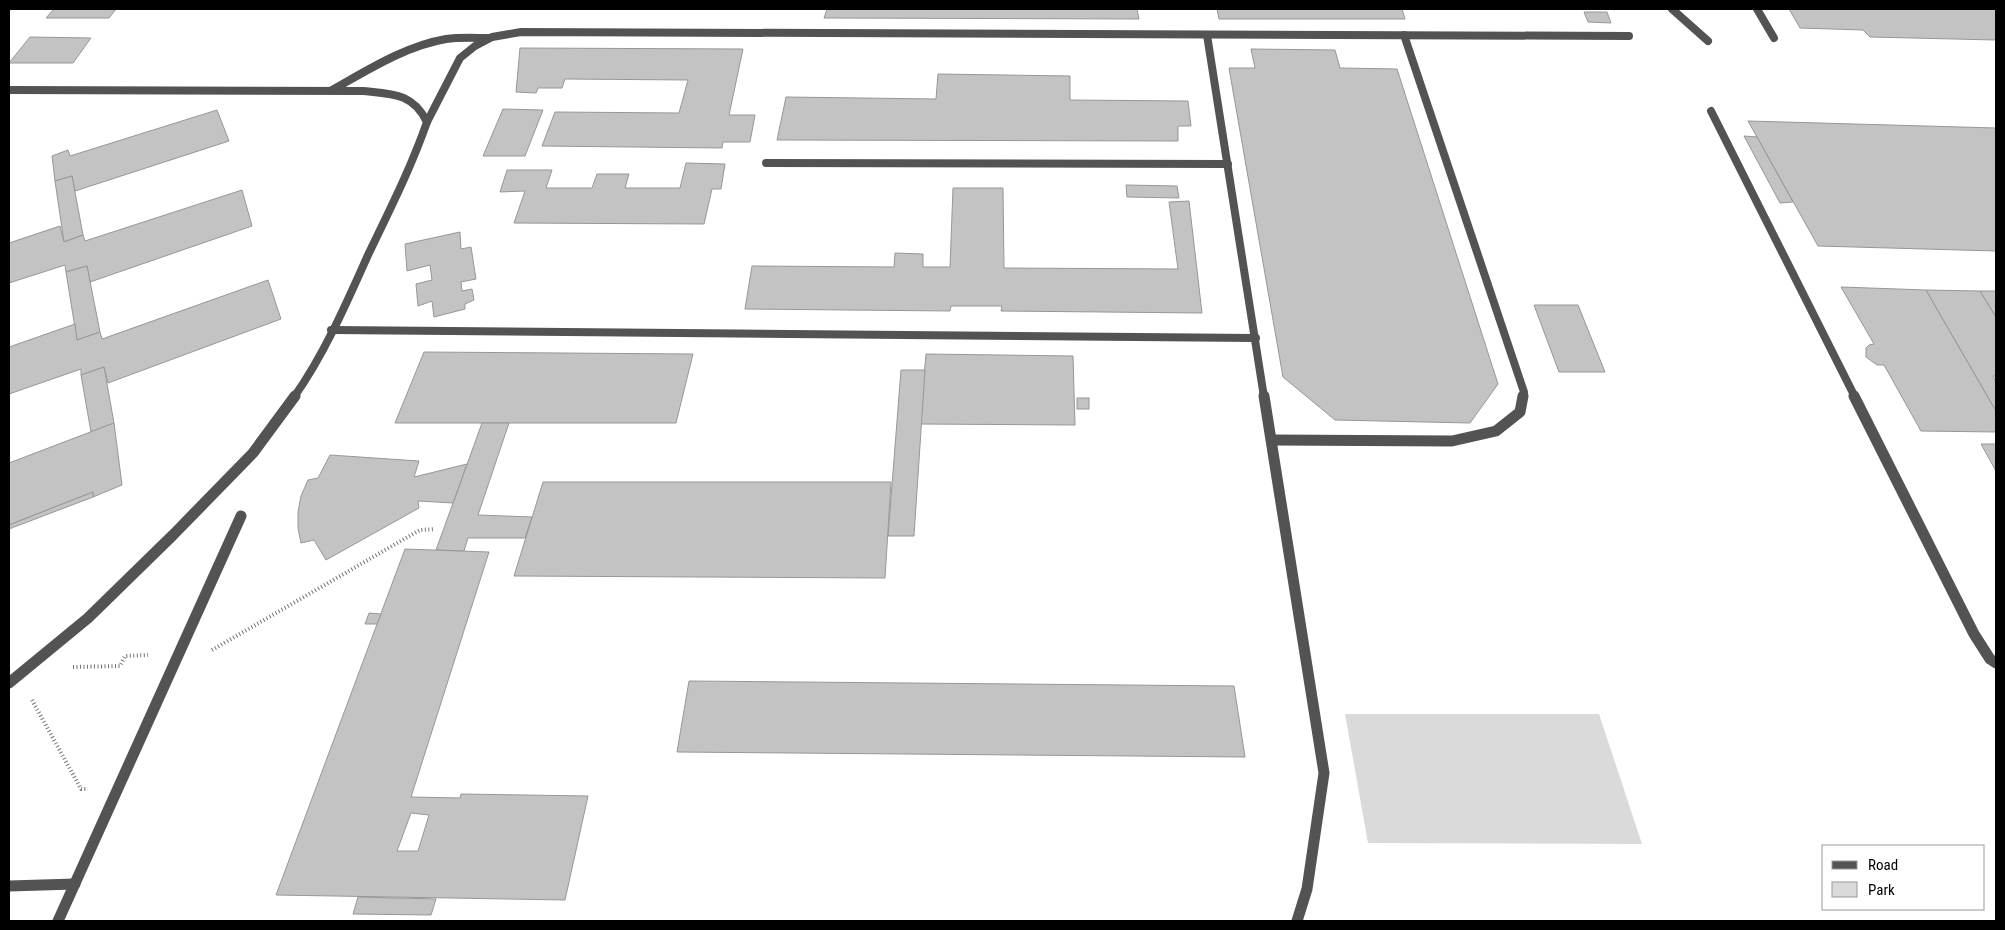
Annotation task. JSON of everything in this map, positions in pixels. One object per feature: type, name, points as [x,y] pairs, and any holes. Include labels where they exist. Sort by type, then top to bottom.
[{"type":"street","points":[[1672,9],[1708,41]]},
{"type":"street","points":[[1757,9],[1774,38]]},
{"type":"street","points":[[330,91],[384,62],[419,47],[446,39],[492,37],[521,32],[1628,36]]},
{"type":"street","points":[[1207,35],[1324,773],[1307,889],[1297,921]]},
{"type":"street","points":[[1272,440],[1452,441],[1496,431],[1520,412],[1524,392],[1404,35]]},
{"type":"street","points":[[9,683],[88,618],[253,453],[306,380],[417,151],[427,122],[460,58],[475,46],[492,37]]},
{"type":"street","points":[[9,90],[363,91],[403,96],[422,109],[427,122]]},
{"type":"street","points":[[1711,111],[1974,634],[1990,658],[1996,663]]},
{"type":"street","points":[[766,163],[1228,164]]},
{"type":"street","points":[[331,330],[1256,338]]},
{"type":"street","points":[[58,921],[241,516]]},
{"type":"street","points":[[9,886],[75,884]]},
{"type":"path","points":[[66,667],[120,666],[125,656],[212,650],[420,530],[435,529]]},
{"type":"path","points":[[18,675],[81,789],[118,788]]},
{"type":"green space","points":[[1345,714],[1599,714],[1642,844],[1368,843]]},
{"type":"building","points":[[54,9],[116,9],[109,18],[46,18]]},
{"type":"building","points":[[827,9],[1137,9],[1139,19],[824,18]]},
{"type":"building","points":[[1217,9],[1402,9],[1405,19],[1219,19]]},
{"type":"building","points":[[1789,9],[1996,9],[1996,40],[1870,37],[1863,30],[1800,28]]},
{"type":"building","points":[[1584,12],[1607,12],[1611,23],[1588,22]]},
{"type":"building","points":[[30,37],[91,38],[73,63],[9,63]]},
{"type":"building","points":[[520,48],[743,49],[729,115],[755,115],[750,142],[723,142],[722,148],[542,146],[555,112],[679,113],[688,80],[565,79],[562,88],[538,88],[536,93],[516,92]]},
{"type":"building","points":[[1251,49],[1335,50],[1340,68],[1397,69],[1498,384],[1470,423],[1335,420],[1283,377],[1229,68],[1255,68]]},
{"type":"building","points":[[938,74],[1070,76],[1070,100],[1188,101],[1191,126],[1178,126],[1178,141],[777,140],[786,97],[936,99]]},
{"type":"building","points":[[503,109],[543,110],[525,156],[483,156]]},
{"type":"building","points":[[217,110],[229,141],[75,191],[72,176],[55,181],[52,156],[68,150],[70,156]]},
{"type":"building","points":[[1748,121],[1996,128],[1996,251],[1818,246]]},
{"type":"building","points":[[1744,136],[1757,137],[1793,202],[1780,203]]},
{"type":"building","points":[[686,163],[725,164],[721,189],[712,189],[704,224],[514,223],[525,191],[500,192],[507,170],[552,170],[546,188],[592,188],[597,174],[629,174],[625,188],[680,188]]},
{"type":"building","points":[[72,176],[83,235],[64,242],[55,181]]},
{"type":"building","points":[[1126,185],[1177,186],[1179,198],[1127,197]]},
{"type":"building","points":[[953,188],[1003,188],[1004,268],[1178,269],[1169,202],[1189,201],[1202,313],[1001,311],[1002,306],[951,306],[950,311],[745,309],[752,266],[894,267],[895,253],[923,254],[923,267],[950,267]]},
{"type":"building","points":[[242,190],[252,226],[90,282],[87,266],[66,272],[65,265],[9,283],[9,243],[60,226],[64,242],[83,235],[85,241]]},
{"type":"building","points":[[460,232],[461,249],[471,247],[476,279],[461,282],[462,291],[472,289],[474,300],[465,304],[465,309],[434,317],[432,301],[418,306],[416,284],[432,280],[430,265],[407,271],[405,244]]},
{"type":"building","points":[[87,266],[100,332],[77,340],[66,272]]},
{"type":"building","points":[[268,280],[281,319],[108,383],[104,367],[81,375],[81,369],[9,394],[9,347],[75,324],[77,340],[100,332],[102,339]]},
{"type":"building","points":[[1841,287],[1926,290],[1996,411],[1996,432],[1921,431],[1884,365],[1877,365],[1866,357],[1866,348],[1874,344]]},
{"type":"building","points":[[1926,290],[1980,291],[1996,317],[1996,376],[1993,376],[1996,382],[1996,411]]},
{"type":"building","points":[[1980,291],[1996,291],[1996,317]]},
{"type":"building","points":[[1534,305],[1578,305],[1605,372],[1559,372]]},
{"type":"building","points":[[424,352],[693,354],[676,423],[395,423]]},
{"type":"building","points":[[926,354],[1073,356],[1075,425],[920,424]]},
{"type":"building","points":[[104,367],[114,423],[91,432],[81,375]]},
{"type":"building","points":[[901,370],[925,370],[914,536],[888,536]]},
{"type":"building","points":[[1077,398],[1089,398],[1089,409],[1077,409]]},
{"type":"building","points":[[114,423],[122,485],[93,497],[93,492],[9,525],[9,463]]},
{"type":"building","points":[[482,423],[509,423],[478,515],[532,517],[525,538],[468,538],[464,551],[436,550]]},
{"type":"building","points":[[1981,444],[1996,444],[1996,471]]},
{"type":"building","points":[[330,455],[419,461],[414,477],[467,464],[453,503],[418,501],[419,508],[326,560],[314,540],[301,543],[298,528],[298,512],[301,496],[308,480],[318,478]]},
{"type":"building","points":[[543,482],[891,482],[885,578],[514,576]]},
{"type":"building","points":[[93,492],[93,497],[9,529],[9,525]]},
{"type":"building","points":[[405,549],[489,552],[411,797],[460,798],[461,794],[588,796],[565,900],[276,895]],"holes":[[[411,813],[429,815],[418,851],[397,851]]]},
{"type":"building","points":[[369,613],[381,614],[377,624],[365,624]]},
{"type":"building","points":[[689,681],[1234,686],[1245,757],[677,752]]},
{"type":"building","points":[[358,897],[436,899],[431,915],[353,914]]}]
